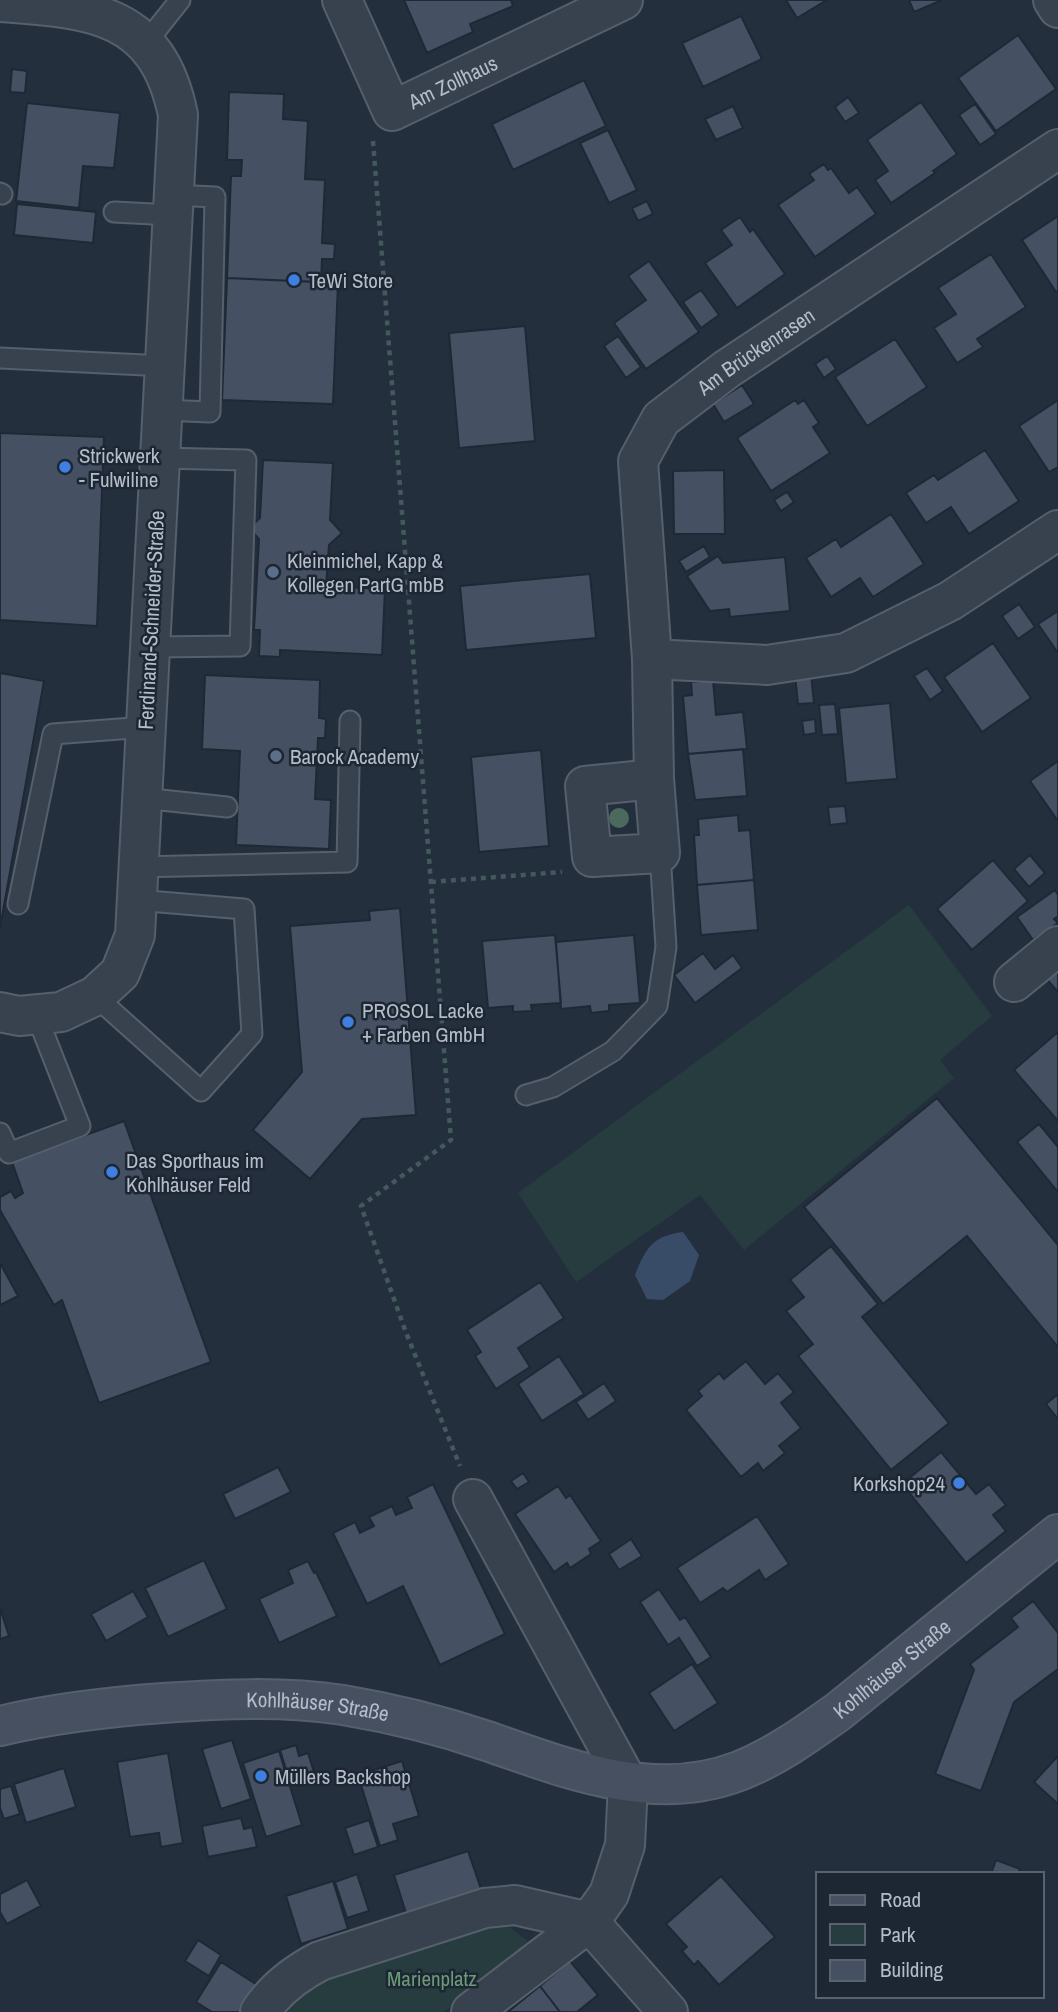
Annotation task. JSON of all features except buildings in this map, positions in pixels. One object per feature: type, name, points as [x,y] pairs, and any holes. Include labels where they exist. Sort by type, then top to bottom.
[{"type":"main road","name":"Kohlhäuser Straße","points":[[0,1726],[46,1715],[145,1705],[257,1698],[298,1700],[382,1712],[486,1741],[567,1769],[628,1783],[664,1785],[699,1782],[738,1771],[778,1752],[839,1711],[1058,1534]]},
{"type":"street","name":"Am Zollhaus","points":[[342,0],[392,111],[624,0]]},
{"type":"street","points":[[1053,0],[1058,8]]},
{"type":"street","name":"Ferdinand-Schneider-Straße","points":[[0,2],[55,6],[117,22],[152,50],[166,74],[178,115],[135,935],[120,973],[95,996],[61,1012],[18,1013]]},
{"type":"street","name":"Am Brückenrasen","points":[[660,853],[654,779],[652,659],[638,461],[661,419],[727,369],[1058,149]]},
{"type":"street","points":[[652,659],[767,665],[846,653],[950,601],[1058,530]]},
{"type":"street","points":[[654,779],[585,786],[592,857],[660,853]]},
{"type":"street","points":[[1014,982],[1058,946]]},
{"type":"street","points":[[471,2012],[589,1922],[609,1894],[625,1845],[628,1783],[473,1499]]},
{"type":"street","points":[[260,2012],[282,1985],[300,1971],[320,1961],[485,1908],[515,1905],[589,1922],[668,2012]]},
{"type":"lane","points":[[145,44],[180,0]]},
{"type":"lane","points":[[114,212],[215,197],[209,412],[162,410]]},
{"type":"lane","points":[[0,358],[165,366]]},
{"type":"lane","points":[[150,647],[240,646],[246,460],[160,458]]},
{"type":"lane","points":[[137,883],[347,862],[351,720]]},
{"type":"lane","points":[[18,904],[53,733],[146,727]]},
{"type":"lane","points":[[142,799],[227,807]]},
{"type":"lane","points":[[526,1095],[553,1087],[613,1051],[657,1006],[666,947],[660,853]]},
{"type":"lane","points":[[95,996],[201,1091],[252,1034],[244,909],[137,883]]},
{"type":"lane","points":[[0,1133],[9,1153],[80,1125],[18,1013]]},
{"type":"path","points":[[392,111],[373,138],[450,1139],[361,1206],[405,1330],[473,1499]]},
{"type":"path","points":[[431,882],[585,870],[592,857]]},
{"type":"green space","points":[[909,905],[992,1016],[940,1060],[954,1078],[744,1250],[700,1195],[576,1282],[518,1193]]},
{"type":"green space","name":"Marienplatz","points":[[502,1921],[531,1944],[444,2012],[278,2012],[311,1983]]},
{"type":"water","points":[[683,1232],[699,1255],[690,1281],[663,1300],[647,1299],[635,1275],[643,1257],[652,1244],[664,1236]]},
{"type":"place","name":"TeWi Store","points":[[294,280]]},
{"type":"place","name":"Strickwerk - Fulwiline","points":[[65,467]]},
{"type":"place","name":"Kleinmichel, Kapp & Kollegen PartG mbB","points":[[273,572]]},
{"type":"place","name":"Barock Academy","points":[[276,756]]},
{"type":"place","name":"PROSOL Lacke + Farben GmbH","points":[[348,1022]]},
{"type":"place","name":"Das Sporthaus im Kohlhäuser Feld","points":[[112,1172]]},
{"type":"place","name":"Korkshop24","points":[[959,1483]]},
{"type":"place","name":"Müllers Backshop","points":[[261,1776]]}]
